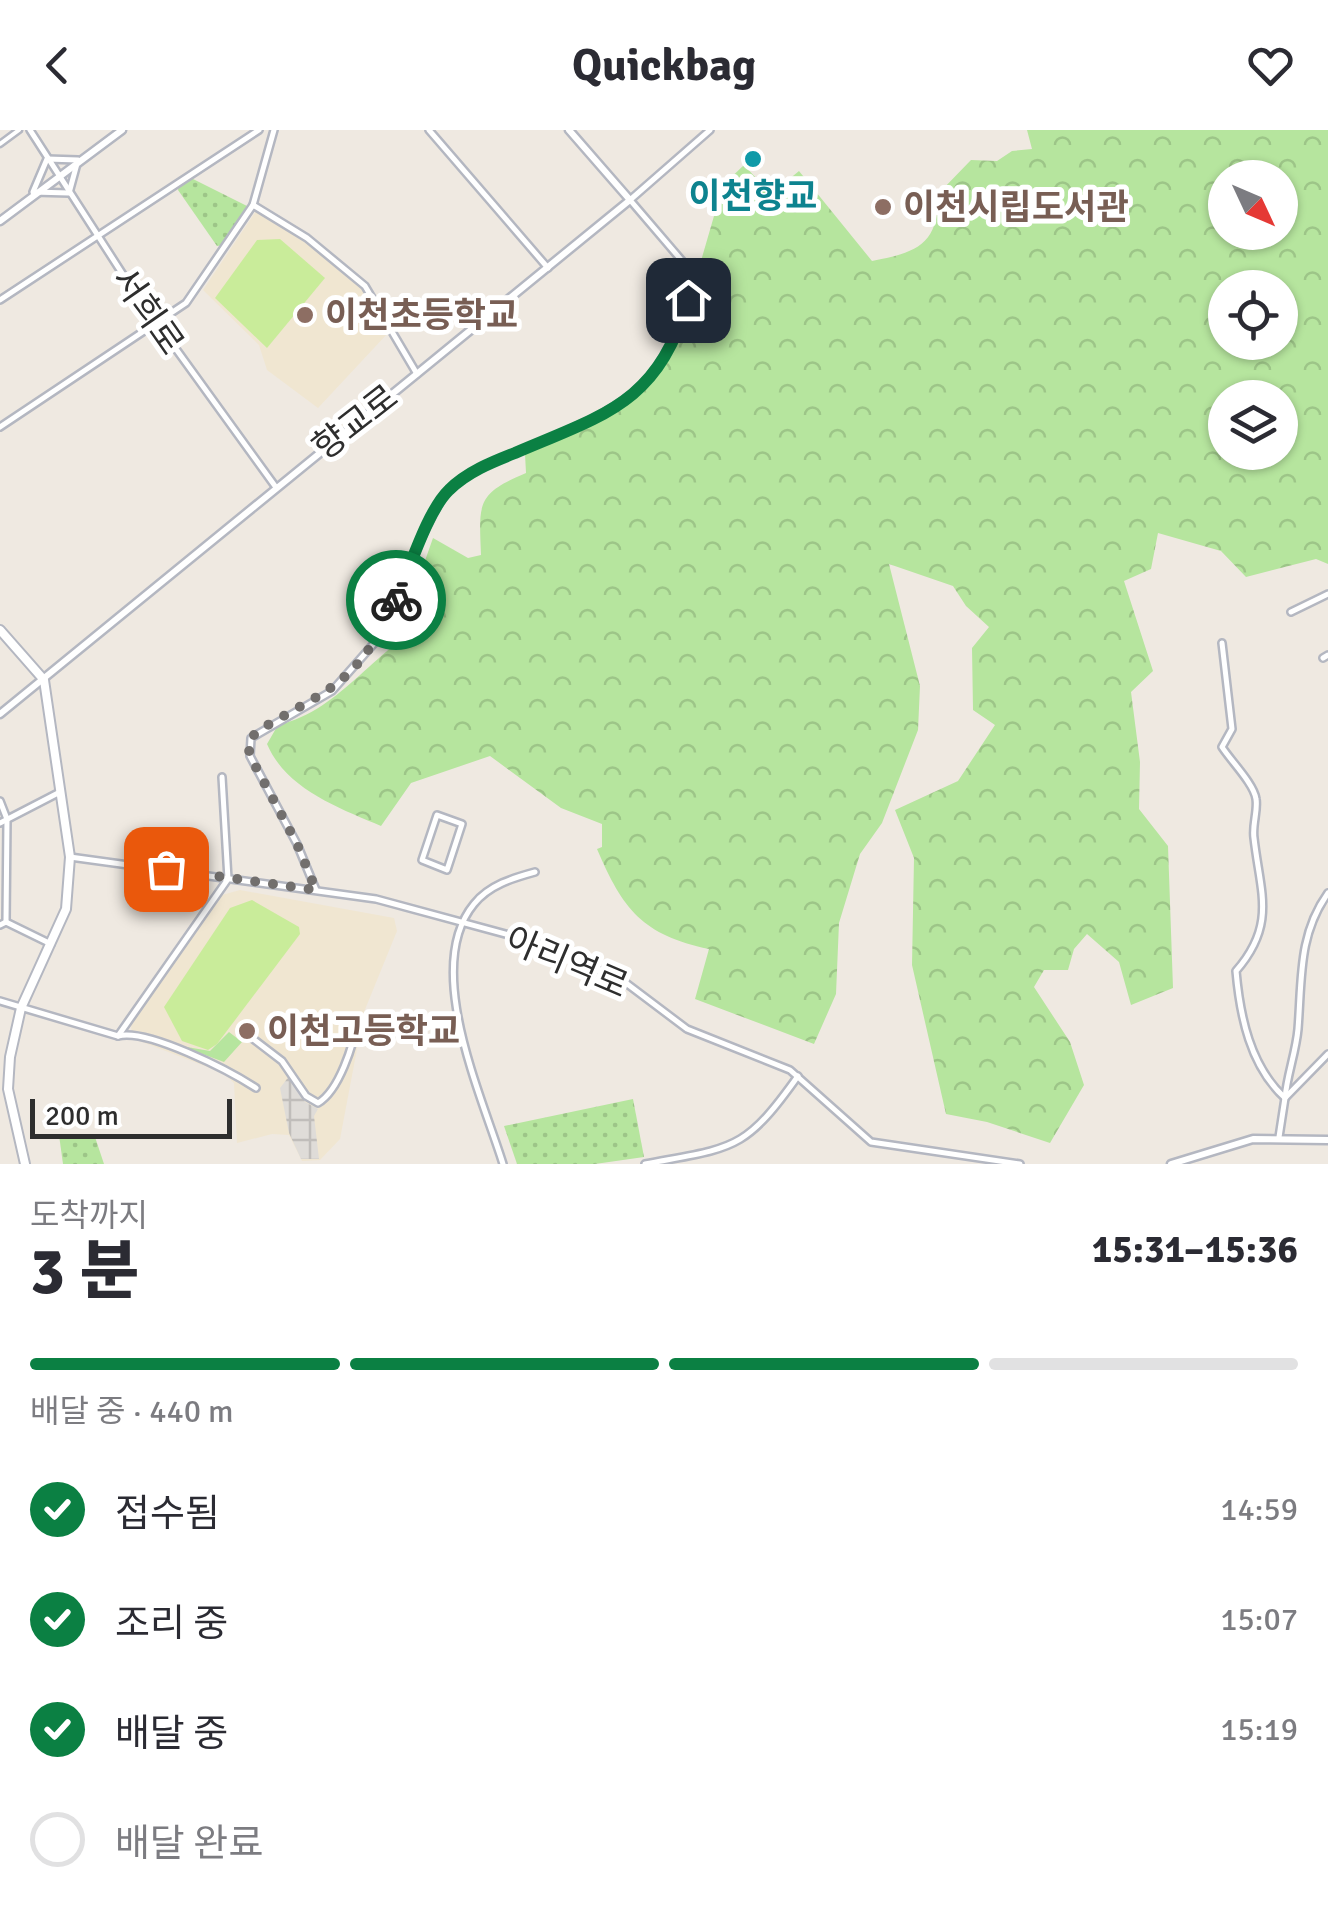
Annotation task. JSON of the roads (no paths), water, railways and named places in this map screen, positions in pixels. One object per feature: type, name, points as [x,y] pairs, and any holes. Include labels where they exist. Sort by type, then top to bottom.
[{"type":"main road","points":[[1,632],[44,680],[70,857],[68,899],[21,1008],[4,1074],[27,1164]]},
{"type":"street","points":[[0,144],[19,130]]},
{"type":"street","name":"서희로","points":[[30,130],[156,323],[274,486]]},
{"type":"street","points":[[0,221],[33,192],[122,130]]},
{"type":"street","points":[[0,300],[260,130]]},
{"type":"street","points":[[0,427],[186,304],[253,205],[274,130]]},
{"type":"street","points":[[429,130],[549,269]]},
{"type":"street","points":[[316,890],[297,844],[250,756],[251,738],[332,691],[364,659],[377,640],[450,488],[479,468],[621,406],[644,388],[667,356],[696,276],[570,130]]},
{"type":"street","name":"향교로","points":[[0,714],[274,486],[549,269],[710,130]]},
{"type":"street","points":[[33,192],[47,159],[78,160]]},
{"type":"street","points":[[33,192],[69,194],[78,160]]},
{"type":"street","points":[[253,205],[303,235],[375,297],[416,374]]},
{"type":"street","points":[[1292,612],[1328,594]]},
{"type":"street","points":[[1222,643],[1232,729],[1222,746],[1256,800],[1254,839],[1264,882],[1261,926],[1248,957],[1236,971],[1239,1006],[1264,1077],[1285,1098]]},
{"type":"street","points":[[118,1036],[228,879],[222,777]]},
{"type":"street","points":[[4,821],[60,792]]},
{"type":"street","points":[[0,801],[4,821],[3,924],[51,944]]},
{"type":"street","points":[[437,815],[462,824],[447,870],[422,860],[437,815]]},
{"type":"street","name":"아리역로","points":[[70,857],[376,899],[536,942],[609,973],[687,1028],[780,1064],[871,1142],[1020,1164]]},
{"type":"street","points":[[502,1164],[452,987],[454,956],[464,922],[485,893],[534,872]]},
{"type":"street","points":[[1279,1137],[1298,1030],[1302,953],[1312,920],[1328,893]]},
{"type":"street","points":[[0,1001],[118,1036],[136,1036],[206,1062],[256,1088]]},
{"type":"street","points":[[252,1038],[282,1061],[306,1096],[318,1103],[326,1097],[344,1062],[357,1021]]},
{"type":"street","points":[[1285,1098],[1328,1054]]},
{"type":"street","points":[[645,1164],[744,1140],[766,1121],[798,1076]]},
{"type":"street","points":[[1171,1164],[1229,1144],[1279,1137],[1328,1140]]},
{"type":"street","points":[[1192,1155],[1195,1164]]},
{"type":"place","name":"이천향교","points":[[753,159]]},
{"type":"place","name":"이천시립도서관","points":[[883,207]]},
{"type":"place","name":"이천초등학교","points":[[305,315]]},
{"type":"place","name":"이천고등학교","points":[[247,1031]]}]
